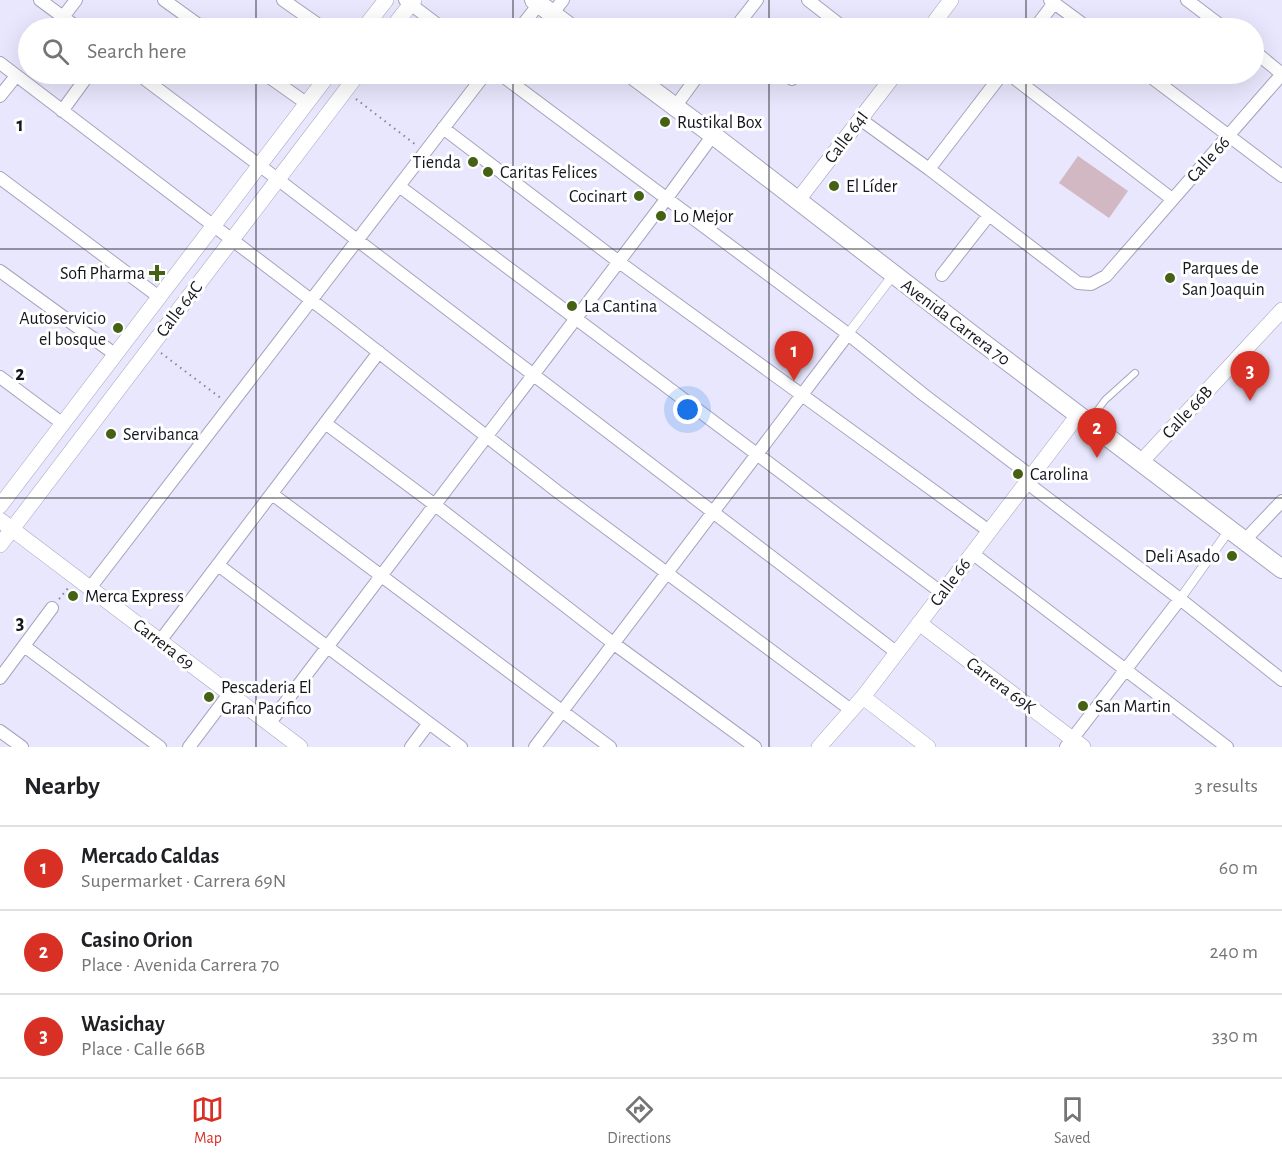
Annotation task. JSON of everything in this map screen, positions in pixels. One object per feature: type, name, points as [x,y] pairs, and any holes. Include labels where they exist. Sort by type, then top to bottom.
[{"type":"main road","points":[[547,4],[561,18]]},
{"type":"main road","name":"Avenida Carrera 70","points":[[645,84],[1282,569]]},
{"type":"street","points":[[40,0],[63,17],[76,0]]},
{"type":"street","points":[[164,0],[189,18]]},
{"type":"street","points":[[283,0],[309,18]]},
{"type":"street","points":[[372,18],[386,0]]},
{"type":"street","points":[[743,18],[757,0]]},
{"type":"street","points":[[808,0],[828,18]]},
{"type":"street","points":[[938,18],[951,0]]},
{"type":"street","points":[[1187,0],[1211,18]]},
{"type":"street","points":[[399,18],[410,1],[430,18]]},
{"type":"street","points":[[1042,18],[1052,2],[1074,18]]},
{"type":"street","points":[[531,18],[547,4]]},
{"type":"street","points":[[1264,59],[1282,74]]},
{"type":"street","points":[[0,63],[16,76],[0,96]]},
{"type":"street","name":"Calle 66","points":[[989,215],[1078,283],[1091,284],[1106,276],[1282,74]]},
{"type":"street","points":[[27,84],[666,573],[851,710]]},
{"type":"street","points":[[62,111],[82,84]]},
{"type":"street","points":[[151,84],[896,652]]},
{"type":"street","points":[[279,84],[306,103]]},
{"type":"street","name":"Calle 64C","points":[[0,506],[321,84]]},
{"type":"street","name":"Calle 64C","points":[[0,545],[6,524],[232,240],[350,84]]},
{"type":"street","points":[[90,588],[477,84]]},
{"type":"street","points":[[513,84],[848,334],[1282,680]]},
{"type":"street","points":[[675,106],[692,84]]},
{"type":"street","name":"Calle 64I","points":[[798,200],[887,84]]},
{"type":"street","points":[[929,169],[994,84]]},
{"type":"street","points":[[1022,84],[1172,199]]},
{"type":"street","points":[[1160,84],[1282,176]]},
{"type":"street","points":[[860,119],[989,215],[942,275]]},
{"type":"street","points":[[444,128],[619,262],[989,531]]},
{"type":"street","points":[[269,724],[713,135]]},
{"type":"street","points":[[2,183],[159,297]]},
{"type":"street","points":[[399,186],[942,593]]},
{"type":"street","points":[[0,271],[116,355]]},
{"type":"street","points":[[534,747],[894,274]]},
{"type":"street","name":"Calle 66B","points":[[1140,462],[1282,310]]},
{"type":"street","points":[[160,641],[379,352]]},
{"type":"street","points":[[0,377],[63,424]]},
{"type":"street","name":"Calle 66","points":[[819,747],[863,697],[1029,479],[1083,418]]},
{"type":"street","points":[[325,423],[613,643],[755,747]]},
{"type":"street","points":[[272,494],[610,747]]},
{"type":"street","points":[[1074,744],[1180,599],[1237,535],[1282,501]]},
{"type":"street","name":"Carrera 69","points":[[6,524],[300,747]]},
{"type":"street","points":[[972,553],[1227,747]]},
{"type":"street","points":[[218,565],[462,747]]},
{"type":"street","points":[[0,678],[52,608]]},
{"type":"street","name":"Carrera 69K","points":[[919,623],[1074,744]]},
{"type":"street","points":[[24,646],[160,747]]},
{"type":"street","points":[[189,747],[229,694]]},
{"type":"street","points":[[863,697],[928,747]]},
{"type":"street","points":[[411,747],[429,723]]},
{"type":"street","points":[[0,731],[22,747]]},
{"type":"lane","points":[[1083,418],[1135,373]]},
{"type":"path","points":[[349,94],[425,152]]},
{"type":"path","points":[[154,348],[231,405]]},
{"type":"path","points":[[52,608],[70,586]]},
{"type":"shaded area","points":[[1078,156],[1128,191],[1109,218],[1059,183]]},
{"type":"place","name":"Rustikal Box","points":[[665,122]]},
{"type":"place","name":"Tienda","points":[[473,162]]},
{"type":"place","name":"Caritas Felices","points":[[488,172]]},
{"type":"place","name":"El Líder","points":[[834,186]]},
{"type":"place","name":"Cocinart","points":[[639,196]]},
{"type":"place","name":"Lo Mejor","points":[[661,216]]},
{"type":"place","name":"Sofi Pharma","points":[[157,273]]},
{"type":"place","name":"Parques de San Joaquin","points":[[1170,278]]},
{"type":"place","name":"La Cantina","points":[[572,306]]},
{"type":"place","name":"Autoservicio el bosque","points":[[118,328]]},
{"type":"place","name":"Mercado Caldas","points":[[794,381]]},
{"type":"place","name":"Wasichay","points":[[1250,401]]},
{"type":"place","name":"Servibanca","points":[[111,434]]},
{"type":"place","name":"Casino Orion","points":[[1097,458]]},
{"type":"place","name":"Carolina","points":[[1018,474]]},
{"type":"place","name":"Deli Asado","points":[[1232,556]]},
{"type":"place","name":"Merca Express","points":[[73,596]]},
{"type":"place","name":"Pescaderia El Gran Pacifico","points":[[209,697]]},
{"type":"place","name":"San Martin","points":[[1083,706]]}]
